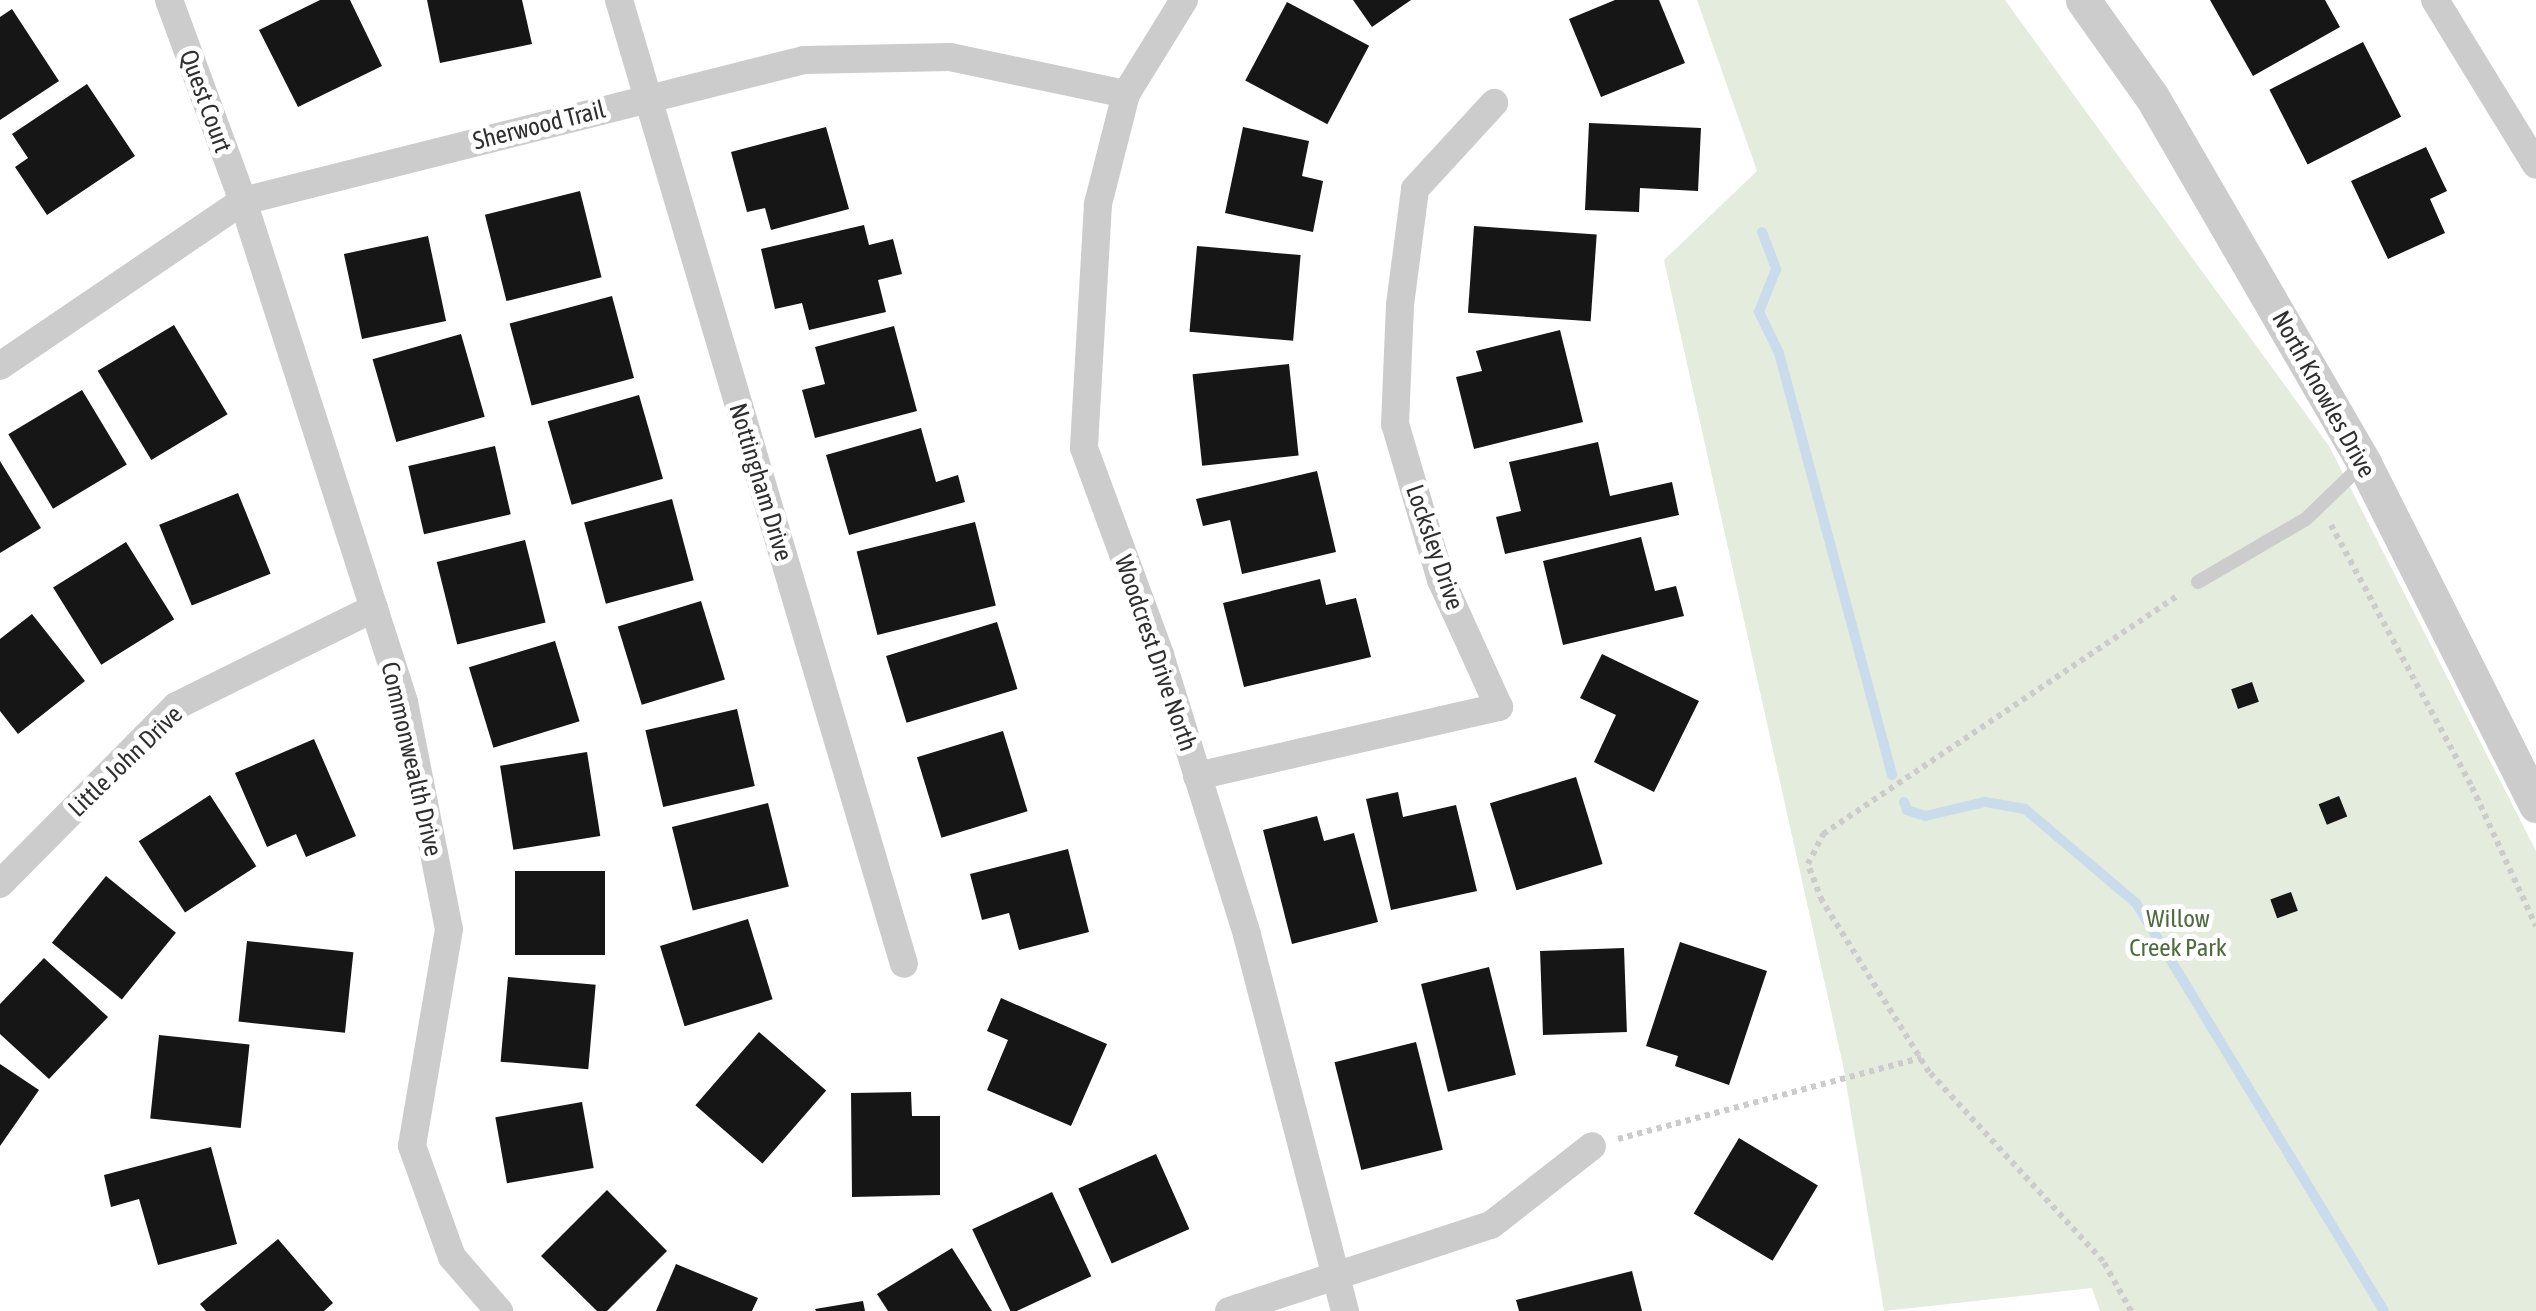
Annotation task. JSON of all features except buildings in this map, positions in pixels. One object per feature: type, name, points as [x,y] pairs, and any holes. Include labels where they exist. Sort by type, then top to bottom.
[{"type":"street","name":"Quest Court","points":[[169,0],[243,201]]},
{"type":"street","name":"Nottingham Drive","points":[[619,0],[904,964]]},
{"type":"street","name":"Woodcrest Drive North","points":[[1184,0],[1126,94],[1098,204],[1084,448],[1197,776],[1345,1311]]},
{"type":"street","name":"North Knowles Drive","points":[[2083,0],[2152,97],[2364,463],[2533,793]]},
{"type":"street","points":[[2435,0],[2536,166]]},
{"type":"street","name":"Sherwood Trail","points":[[0,366],[243,201],[804,60],[950,57],[1126,94]]},
{"type":"street","name":"Locksley Drive","points":[[1197,776],[1499,706],[1440,580],[1396,424],[1415,190],[1494,103]]},
{"type":"street","name":"Commonwealth Drive","points":[[243,201],[404,702],[449,929],[412,1146],[452,1257],[498,1311]]},
{"type":"street","name":"Little John Drive","points":[[0,884],[176,706],[374,608]]},
{"type":"street","points":[[1228,1311],[1491,1225],[1592,1146]]},
{"type":"lane","points":[[2198,582],[2320,508],[2364,463]]},
{"type":"path","points":[[2320,508],[2365,578],[2536,926]]},
{"type":"path","points":[[2132,1311],[2103,1260],[1920,1058],[1822,901],[1808,864],[1823,834],[2198,582]]},
{"type":"path","points":[[1592,1146],[1920,1058]]},
{"type":"green space","name":"Willow Creek Park","points":[[1697,0],[2005,0],[2329,446],[2536,851],[2536,1311],[2100,1311],[2092,1288],[1884,1311],[1843,1065],[1664,260],[1757,171]]},
{"type":"waterway","points":[[1762,232],[1776,269],[1759,312],[1779,353],[1892,775]]},
{"type":"waterway","points":[[1904,802],[1907,810],[1925,816],[1985,802],[2025,809],[2136,903],[2384,1311]]}]
